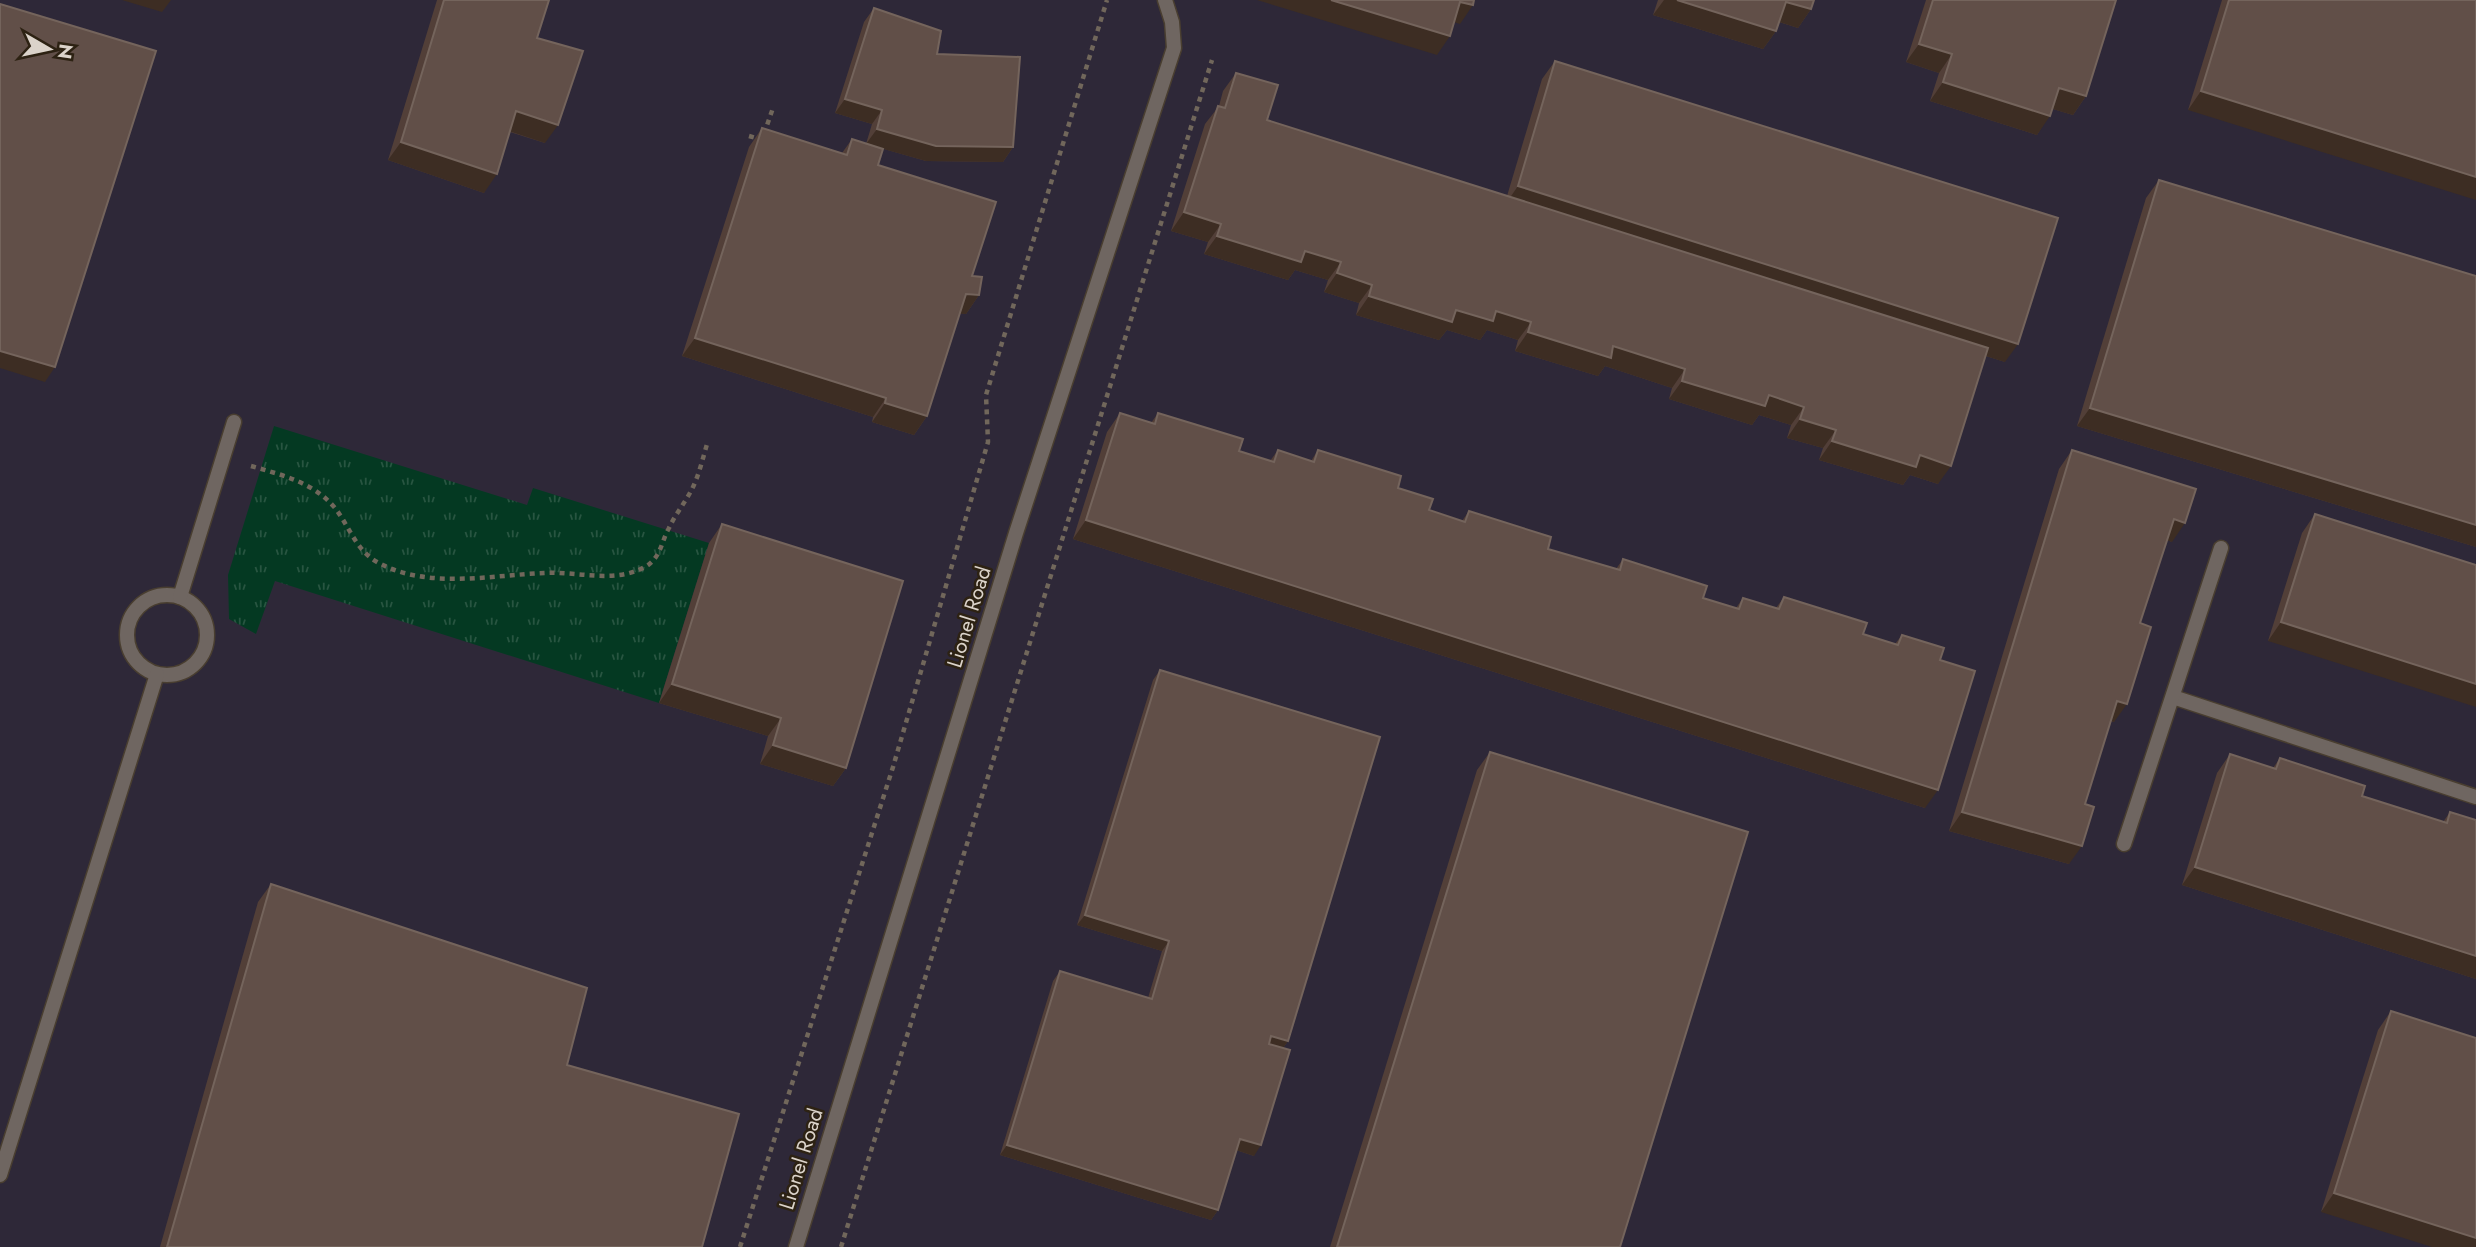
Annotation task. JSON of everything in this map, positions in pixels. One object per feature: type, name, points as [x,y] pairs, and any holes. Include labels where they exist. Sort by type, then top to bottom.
[{"type":"street","name":"Lionel Road","points":[[796,1247],[1016,533],[1174,48],[1172,22],[1165,0]]},
{"type":"street","points":[[180,597],[234,422]]},
{"type":"street","points":[[2124,844],[2221,548]]},
{"type":"street","points":[[180,597],[202,614],[207,640],[195,664],[183,672],[156,674],[135,658],[128,645],[130,624],[141,606],[152,598],[180,597]]},
{"type":"street","points":[[0,1175],[156,674]]},
{"type":"street","points":[[2173,697],[2476,797]]},
{"type":"path","points":[[740,1247],[940,606],[988,442],[986,395],[1107,0]]},
{"type":"path","points":[[841,1247],[1212,60]]},
{"type":"path","points":[[749,136],[762,139],[773,108]]},
{"type":"path","points":[[223,458],[297,480],[322,495],[336,510],[362,550],[378,562],[418,575],[451,579],[547,573],[615,576],[645,567],[660,553],[667,530],[691,490],[708,441]]},
{"type":"shaded area","points":[[0,0],[2476,0],[2476,1247],[0,1247]]},
{"type":"green space","points":[[274,426],[527,505],[533,488],[709,543],[659,703],[275,581],[256,634],[229,619],[228,575]]},
{"type":"building","points":[[444,0],[549,0],[537,38],[583,51],[558,125],[516,111],[497,174],[401,142]]},
{"type":"building","points":[[1331,0],[1474,0],[1473,5],[1460,2],[1450,36]]},
{"type":"building","points":[[1677,0],[1814,0],[1811,9],[1786,2],[1776,31]]},
{"type":"building","points":[[1933,0],[2116,0],[2086,96],[2059,88],[2050,116],[1943,82],[1952,54],[1919,44]]},
{"type":"building","points":[[2229,0],[2476,0],[2476,177],[2201,91]]},
{"type":"building","points":[[0,4],[156,51],[55,367],[0,351]]},
{"type":"building","points":[[874,8],[941,31],[937,54],[1020,57],[1013,147],[936,146],[877,129],[882,110],[845,99]]},
{"type":"building","points":[[1555,61],[2058,218],[2018,344],[1518,186]]},
{"type":"building","points":[[1236,73],[1278,85],[1267,120],[1988,348],[1951,466],[1920,455],[1916,467],[1832,441],[1836,430],[1800,419],[1804,407],[1769,395],[1765,406],[1682,381],[1685,369],[1613,346],[1611,358],[1528,332],[1531,322],[1496,311],[1493,321],[1456,310],[1452,322],[1369,296],[1372,285],[1337,273],[1341,262],[1305,251],[1301,262],[1217,236],[1221,224],[1184,212],[1218,106],[1225,108]]},
{"type":"building","points":[[762,128],[847,155],[852,139],[883,149],[878,165],[996,202],[972,276],[982,277],[979,295],[966,294],[927,416],[885,403],[886,398],[695,338]]},
{"type":"building","points":[[2159,180],[2476,276],[2476,525],[2090,408]]},
{"type":"building","points":[[1120,413],[1155,424],[1158,413],[1243,439],[1239,451],[1274,462],[1278,450],[1314,462],[1318,450],[1401,476],[1398,488],[1433,499],[1429,510],[1465,522],[1469,511],[1551,537],[1548,549],[1620,570],[1623,559],[1707,586],[1703,598],[1739,609],[1743,598],[1779,609],[1784,597],[1867,623],[1863,634],[1898,645],[1902,635],[1944,648],[1940,660],[1975,671],[1938,790],[1086,520]]},
{"type":"building","points":[[2072,450],[2196,489],[2185,523],[2174,519],[2140,623],[2151,627],[2127,704],[2117,701],[2085,804],[2094,807],[2082,846],[1962,812]]},
{"type":"building","points":[[2315,514],[2476,565],[2476,684],[2281,622]]},
{"type":"building","points":[[722,524],[903,581],[846,768],[773,745],[781,718],[672,684]]},
{"type":"building","points":[[1160,670],[1380,737],[1288,1041],[1271,1036],[1269,1044],[1290,1050],[1261,1145],[1240,1139],[1218,1210],[1007,1145],[1060,971],[1152,999],[1169,941],[1085,915]]},
{"type":"building","points":[[1490,752],[1748,832],[1620,1247],[1337,1247]]},
{"type":"building","points":[[2230,754],[2276,769],[2280,758],[2365,786],[2362,796],[2447,823],[2450,812],[2476,820],[2476,956],[2195,867]]},
{"type":"building","points":[[271,884],[587,988],[567,1065],[739,1114],[702,1247],[167,1247]]},
{"type":"building","points":[[2391,1011],[2476,1038],[2476,1238],[2334,1193]]}]
